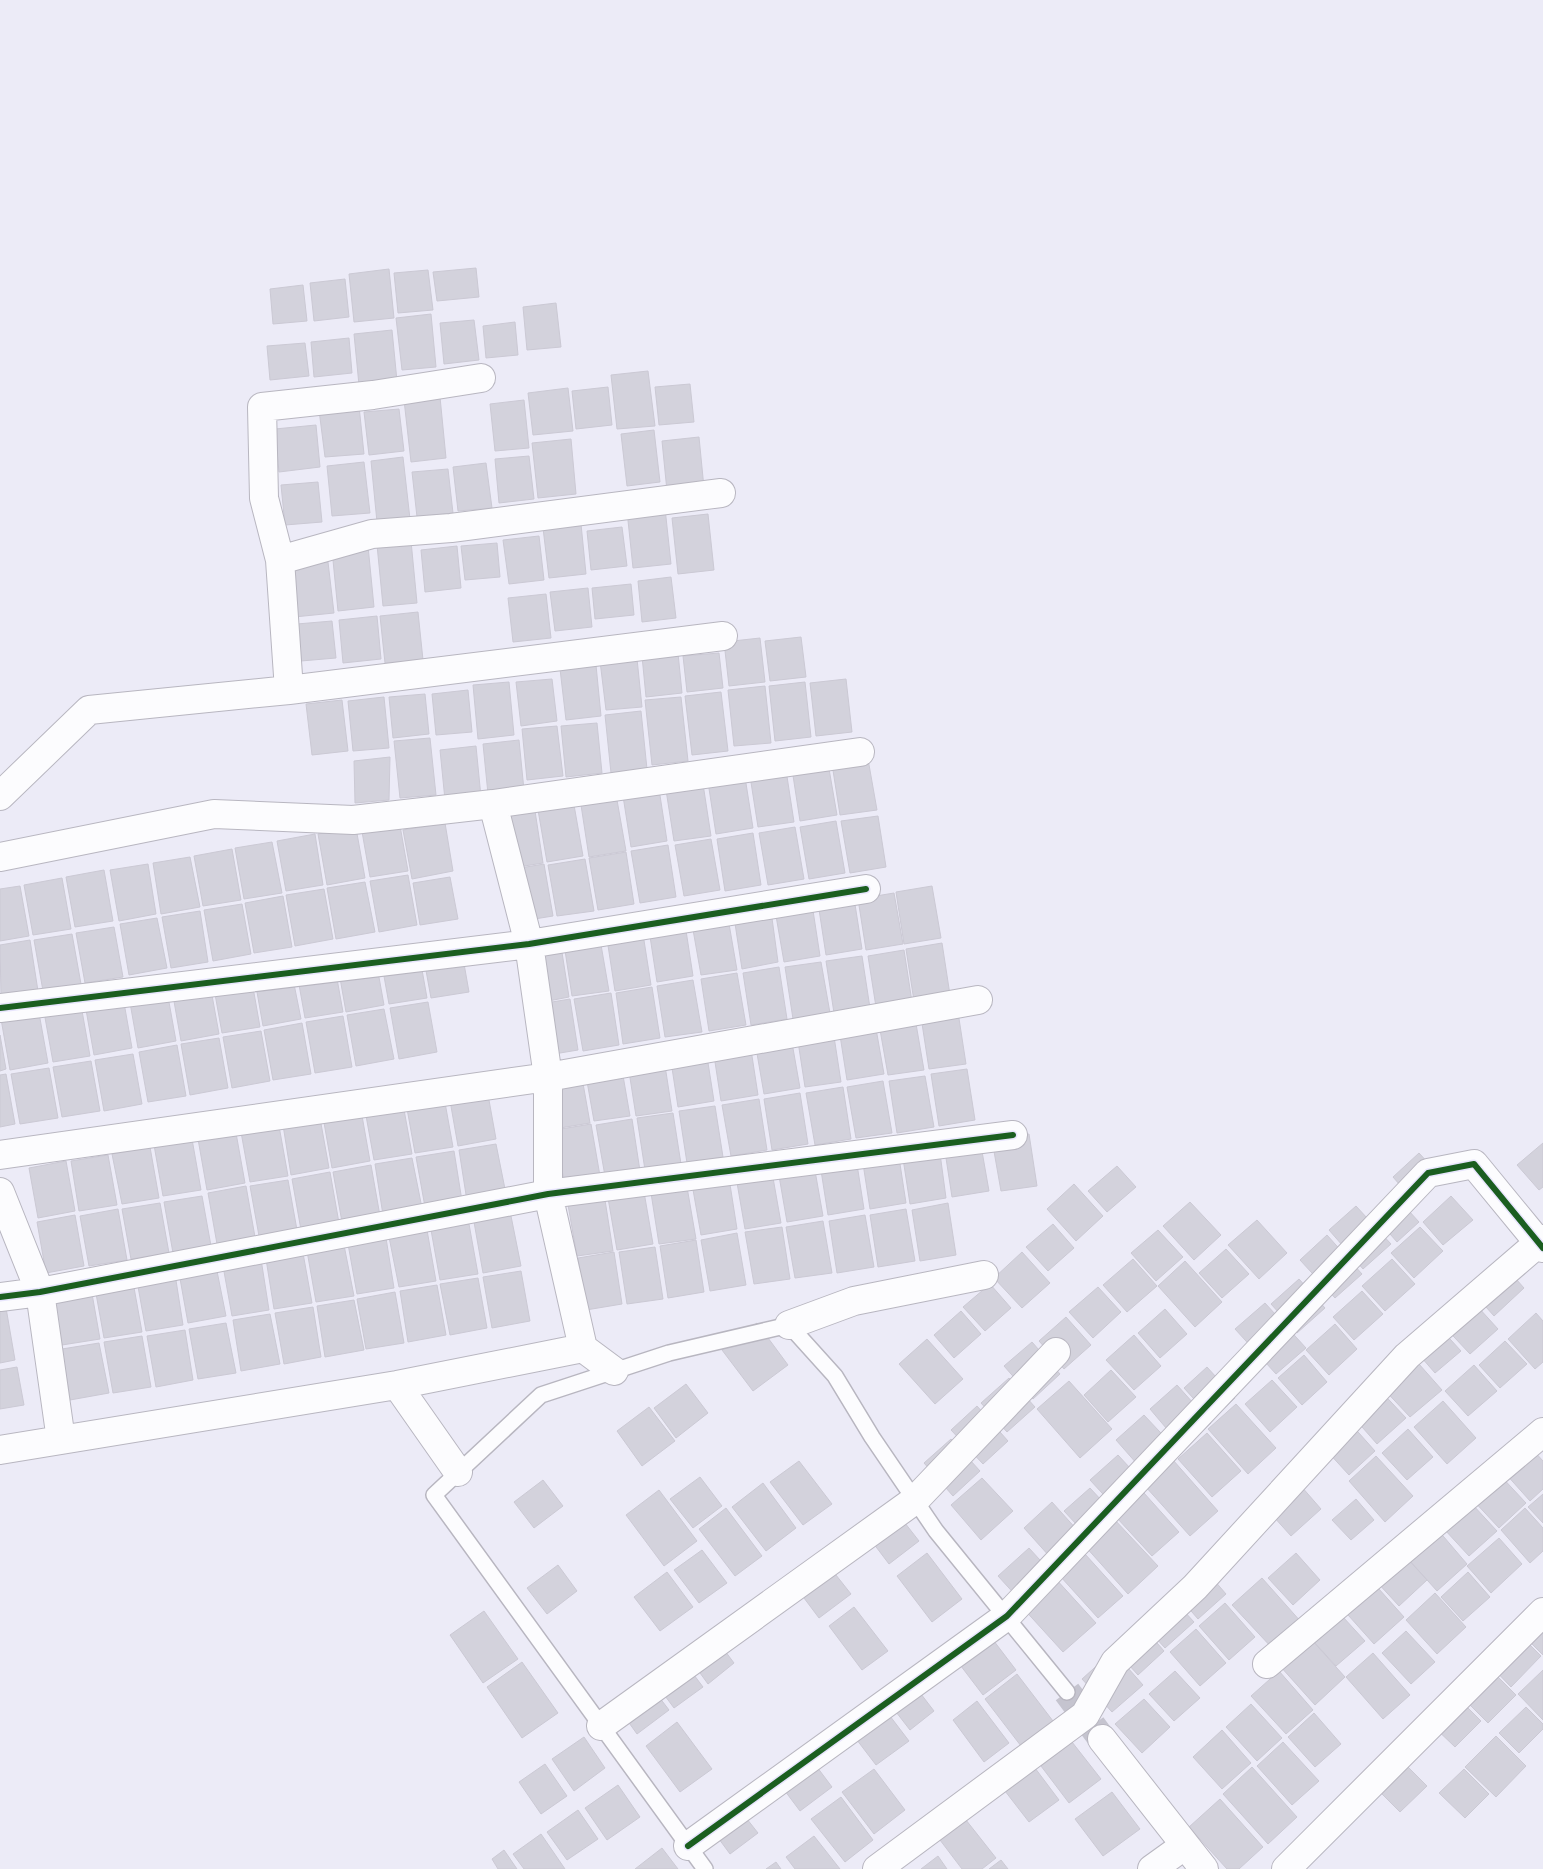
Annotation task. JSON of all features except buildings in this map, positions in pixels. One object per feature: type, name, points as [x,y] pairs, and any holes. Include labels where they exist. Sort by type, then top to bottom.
[{"type":"street","points":[[289,690],[280,560],[264,498],[262,406],[373,395],[481,378]]},
{"type":"street","points":[[280,560],[372,534],[450,528],[721,492]]},
{"type":"street","points":[[0,796],[89,710],[289,690],[723,636]]},
{"type":"street","points":[[0,857],[214,814],[353,820],[493,804],[860,752]]},
{"type":"street","points":[[493,804],[529,944],[548,1076],[548,1194],[583,1348],[614,1370]]},
{"type":"street","points":[[0,1008],[529,944],[866,889]]},
{"type":"street","points":[[0,1155],[548,1076],[978,1000]]},
{"type":"street","points":[[0,1296],[40,1292],[548,1194],[1012,1135]]},
{"type":"street","points":[[688,1846],[1007,1616],[1428,1173],[1474,1164],[1541,1243],[1407,1356],[1195,1587],[1115,1662],[1086,1715],[876,1869]]},
{"type":"street","points":[[0,1192],[40,1292],[61,1440]]},
{"type":"street","points":[[789,1325],[854,1300],[984,1275]]},
{"type":"street","points":[[0,1450],[397,1385],[583,1348]]},
{"type":"street","points":[[601,1726],[915,1500],[1056,1352]]},
{"type":"street","points":[[397,1385],[458,1472]]},
{"type":"street","points":[[1267,1664],[1543,1432]]},
{"type":"street","points":[[1286,1869],[1543,1612]]},
{"type":"street","points":[[1102,1740],[1204,1869]]},
{"type":"street","points":[[1152,1869],[1184,1846]]},
{"type":"lane","points":[[705,1869],[434,1495],[541,1395],[669,1353],[789,1325],[835,1376],[936,1531],[1067,1692]]},
{"type":"tunnel","points":[[1067,1692],[1102,1739]]},
{"type":"cycle path","points":[[0,1008],[529,944],[866,889]]},
{"type":"cycle path","points":[[0,1297],[40,1292],[548,1194],[1013,1135]]},
{"type":"cycle path","points":[[688,1846],[1007,1616],[1428,1173],[1474,1164],[1543,1248]]}]
